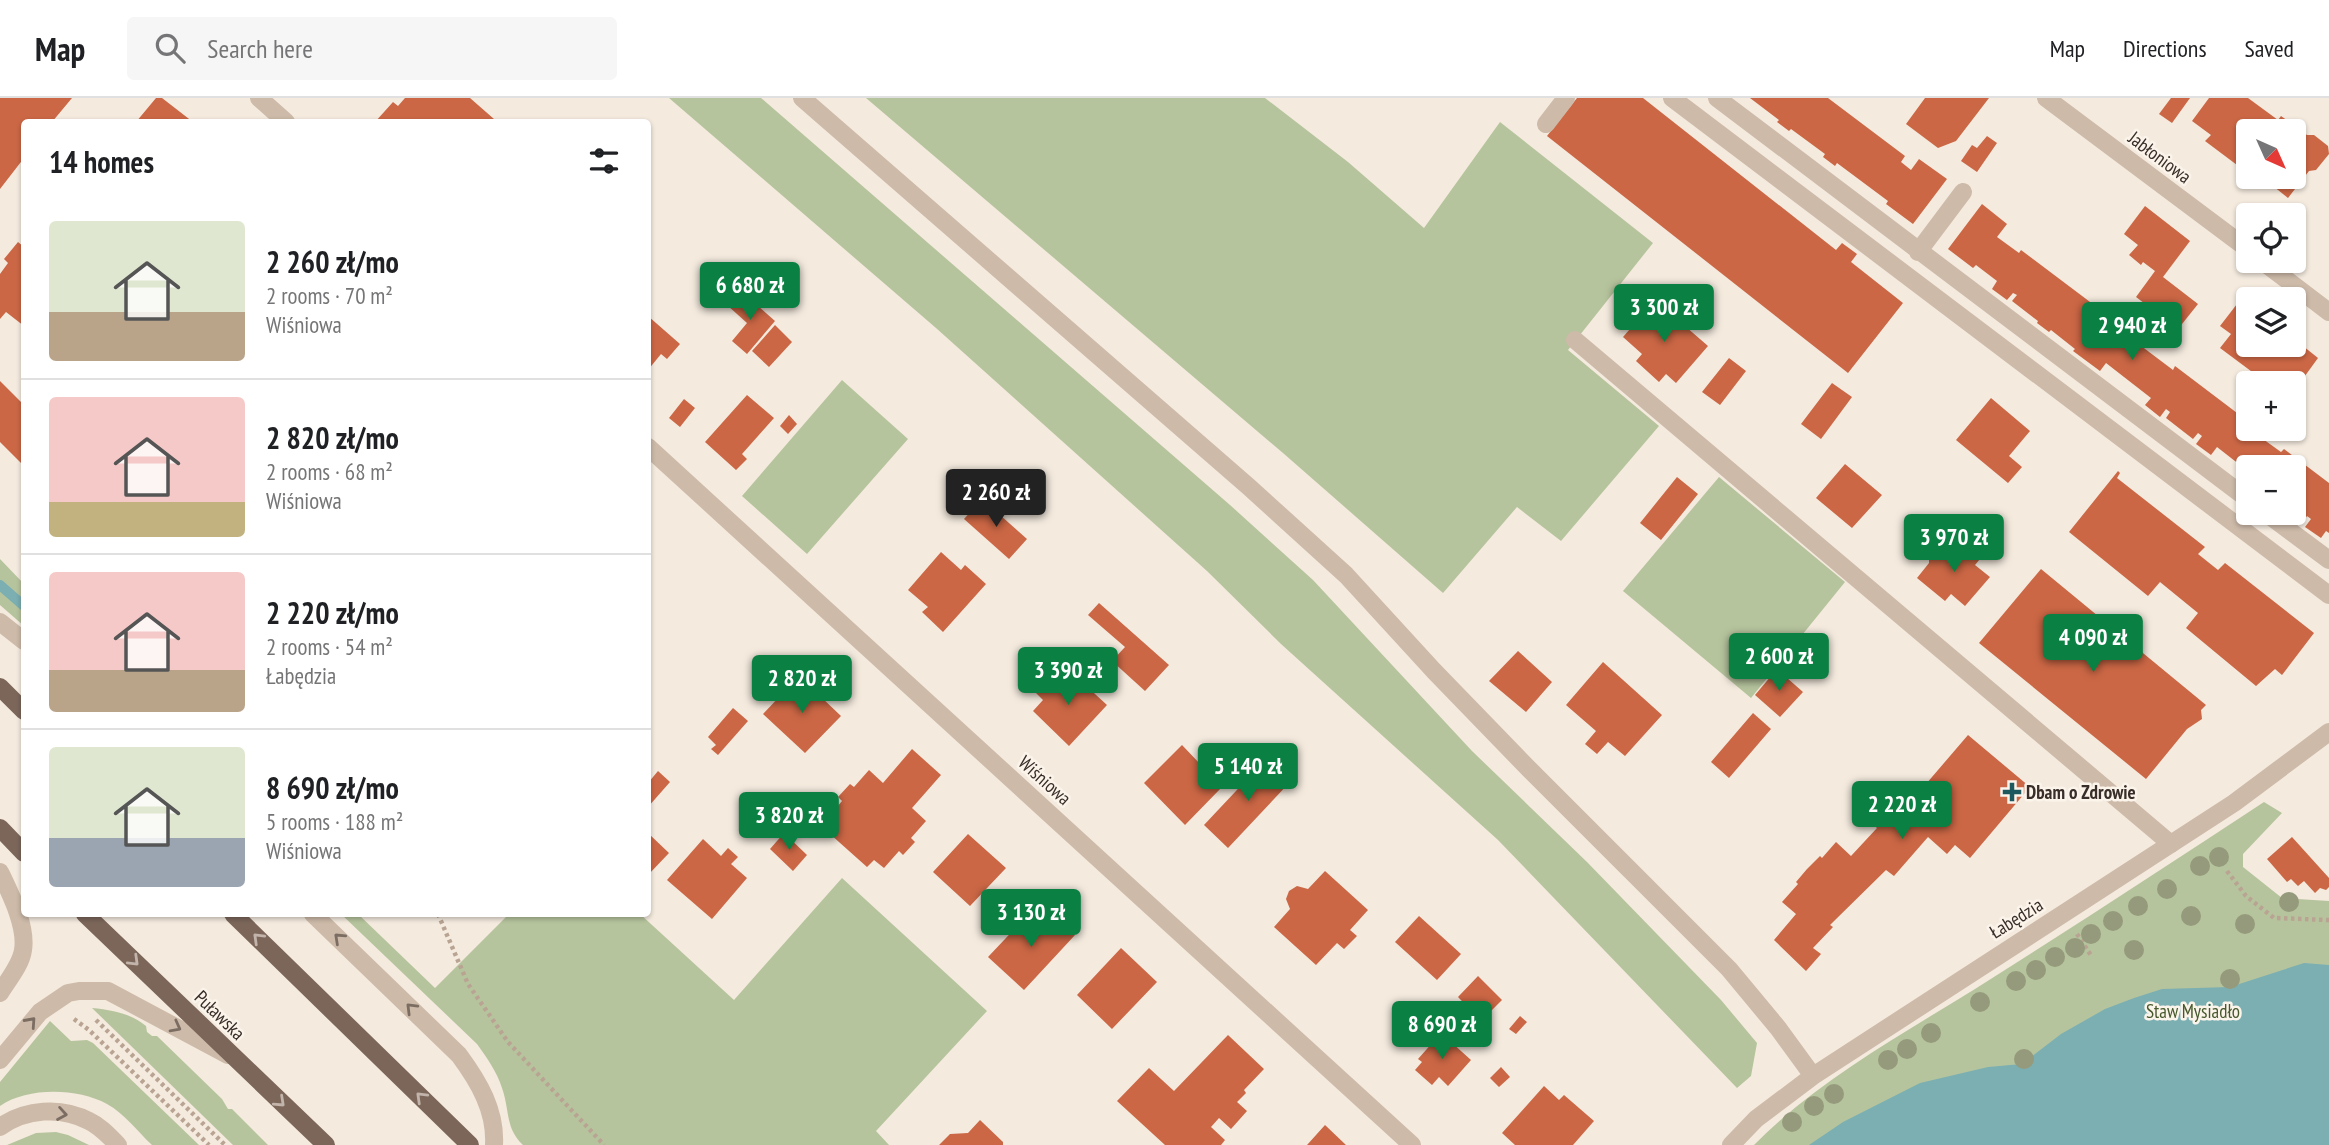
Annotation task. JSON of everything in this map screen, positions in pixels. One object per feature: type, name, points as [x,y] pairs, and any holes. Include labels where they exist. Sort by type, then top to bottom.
[{"type":"main road","points":[[0,687],[21,708]]},
{"type":"main road","points":[[0,828],[21,850]]},
{"type":"main road","name":"Puławska","points":[[88,917],[326,1145]]},
{"type":"main road","points":[[236,917],[470,1145]]},
{"type":"street","points":[[259,98],[283,119]]},
{"type":"street","points":[[802,98],[1249,486],[1346,575],[1518,759],[1729,969],[1779,1028],[1813,1076]]},
{"type":"street","points":[[1546,124],[1566,98]]},
{"type":"street","points":[[1672,98],[2329,596]]},
{"type":"street","points":[[1717,98],[1917,252],[2236,490]]},
{"type":"street","name":"Jabłoniowa","points":[[2046,98],[2236,240]]},
{"type":"street","points":[[1917,252],[1963,192]]},
{"type":"street","points":[[2278,273],[2329,312]]},
{"type":"street","points":[[1575,340],[2171,844]]},
{"type":"street","name":"Wiśniowa","points":[[651,450],[1412,1145]]},
{"type":"street","points":[[2282,525],[2329,560]]},
{"type":"street","points":[[0,622],[21,639]]},
{"type":"street","name":"Łabędzia","points":[[1731,1145],[1756,1119],[1813,1076],[2234,803],[2329,732]]},
{"type":"street","points":[[0,872],[18,909],[24,949],[17,967],[0,993]]},
{"type":"street","points":[[316,917],[459,1055],[478,1081],[489,1108],[495,1133],[494,1145]]},
{"type":"street","points":[[0,1060],[40,1012],[52,1003],[68,993],[108,991],[234,1058]]},
{"type":"street","points":[[0,1127],[22,1115],[42,1111],[57,1112],[87,1119],[118,1145]]},
{"type":"path","points":[[2227,871],[2246,896],[2274,918],[2329,920]]},
{"type":"path","points":[[439,917],[468,984],[508,1042],[604,1145]]},
{"type":"path","points":[[68,993],[225,1145]]},
{"type":"path","points":[[52,1003],[89,1030],[209,1145]]},
{"type":"green space","points":[[669,98],[761,98],[1313,580],[1472,751],[1587,862],[1721,1000],[1757,1043],[1751,1076],[1737,1088],[1498,840],[1281,644],[1207,571],[936,328]]},
{"type":"green space","points":[[866,98],[1265,98],[1348,162],[1424,228],[1500,122],[1653,243],[1568,350],[1659,426],[1561,541],[1517,507],[1443,593]]},
{"type":"green space","points":[[842,380],[908,439],[807,554],[742,496]]},
{"type":"green space","points":[[1719,477],[1845,582],[1751,698],[1623,591]]},
{"type":"green space","points":[[0,559],[21,581],[21,623],[0,605]]},
{"type":"green space","name":"Staw Mysiadło","points":[[2264,802],[2282,813],[2243,854],[2243,867],[2282,898],[2329,901],[2329,1145],[1754,1145],[1804,1100],[1888,1042],[2048,943]]},
{"type":"green space","points":[[842,878],[987,1011],[876,1131],[889,1145],[523,1145],[513,1132],[497,1076],[477,1044],[344,917],[361,917],[435,988],[506,917],[643,917],[734,1000]]},
{"type":"green space","points":[[92,1008],[120,1013],[146,1026],[147,1032],[157,1036],[222,1099],[228,1109],[232,1109],[268,1145],[233,1145]]},
{"type":"green space","points":[[50,1021],[71,1041],[87,1040],[93,1043],[199,1145],[152,1145],[113,1108],[82,1095],[38,1093],[24,1095],[0,1106],[0,1082]]},
{"type":"green space","points":[[56,1132],[89,1145],[7,1145],[36,1133]]},
{"type":"water","points":[[2304,963],[2329,965],[2329,1145],[1809,1145],[1843,1122],[1920,1083],[1988,1067],[2022,1064],[2061,1034],[2105,1009],[2134,998],[2162,989],[2230,987]]},
{"type":"building","points":[[0,98],[72,98],[54,119],[21,119],[21,162],[0,189]]},
{"type":"building","points":[[156,98],[162,98],[189,119],[138,119]]},
{"type":"building","points":[[405,98],[470,98],[494,119],[378,119],[393,102],[398,106]]},
{"type":"building","points":[[1577,98],[1643,98],[1836,250],[1842,243],[1857,254],[1851,262],[1903,303],[1848,373],[1547,136]]},
{"type":"building","points":[[1750,98],[1828,98],[1905,156],[1901,162],[1911,170],[1919,159],[1947,179],[1913,224],[1886,204],[1888,201],[1837,163],[1835,166],[1823,157],[1825,154],[1791,129],[1789,131]]},
{"type":"building","points":[[1925,98],[1989,98],[1956,141],[1938,148],[1906,124]]},
{"type":"building","points":[[2171,98],[2190,98],[2172,123],[2159,114]]},
{"type":"building","points":[[2209,98],[2248,98],[2277,119],[2236,119],[2236,164],[2205,141],[2211,135],[2192,121]]},
{"type":"building","points":[[2306,134],[2314,135],[2328,146],[2329,154],[2316,170],[2309,171],[2306,175]]},
{"type":"building","points":[[1987,136],[1997,143],[1977,172],[1961,161],[1972,145],[1977,148]]},
{"type":"building","points":[[2277,189],[2295,189],[2288,198]]},
{"type":"building","points":[[1982,204],[2007,224],[1997,237],[2019,253],[2021,250],[2110,317],[2108,321],[2173,370],[2175,366],[2236,412],[2236,441],[2266,441],[2281,452],[2284,449],[2292,455],[2236,455],[2236,462],[2217,447],[2211,455],[2196,444],[2202,436],[2198,433],[2193,439],[2166,418],[2170,412],[2166,409],[2160,417],[2145,405],[2151,398],[2106,363],[2100,371],[2012,301],[2017,295],[2013,293],[2007,300],[1992,289],[1997,281],[1976,265],[1973,268],[1948,249]]},
{"type":"building","points":[[2145,206],[2190,241],[2163,277],[2198,304],[2178,329],[2136,297],[2155,271],[2143,262],[2141,265],[2129,255],[2138,245],[2124,234]]},
{"type":"building","points":[[18,242],[21,244],[21,324],[6,312],[0,319],[0,274],[8,263],[4,259]]},
{"type":"building","points":[[740,290],[775,321],[747,354],[732,341],[747,323],[727,305]]},
{"type":"building","points":[[1655,300],[1708,346],[1676,383],[1666,374],[1659,382],[1636,361],[1642,354],[1623,337]]},
{"type":"building","points":[[2236,305],[2236,357],[2306,357],[2306,348],[2318,358],[2306,374],[2306,371],[2251,371],[2220,348],[2231,334],[2220,326]]},
{"type":"building","points":[[651,319],[680,344],[667,359],[661,354],[651,366]]},
{"type":"building","points":[[775,325],[792,342],[769,367],[752,351]]},
{"type":"building","points":[[1729,358],[1746,371],[1720,405],[1702,392]]},
{"type":"building","points":[[0,381],[21,402],[21,463],[0,442]]},
{"type":"building","points":[[1832,383],[1852,397],[1821,439],[1801,424]]},
{"type":"building","points":[[747,395],[774,418],[742,454],[747,459],[736,470],[705,442]]},
{"type":"building","points":[[1991,398],[2030,431],[2009,456],[2022,467],[2008,483],[1956,440]]},
{"type":"building","points":[[684,399],[695,408],[680,427],[669,418]]},
{"type":"building","points":[[789,415],[797,424],[788,434],[780,426]]},
{"type":"building","points":[[1845,464],[1882,495],[1852,528],[1816,498]]},
{"type":"building","points":[[2306,466],[2329,483],[2329,533],[2326,531],[2321,538],[2305,527],[2311,519],[2307,516]]},
{"type":"building","points":[[2118,471],[2120,473],[2117,478],[2205,547],[2198,554],[2218,570],[2225,563],[2314,633],[2282,675],[2275,669],[2256,686],[2186,628],[2198,613],[2160,582],[2148,596],[2069,532]]},
{"type":"building","points":[[1677,477],[1698,494],[1661,540],[1640,523]]},
{"type":"building","points":[[982,499],[1027,539],[1009,559],[964,519]]},
{"type":"building","points":[[1958,540],[1980,559],[1975,565],[1990,577],[1965,606],[1951,594],[1945,601],[1917,578],[1929,563],[1929,557],[1935,549],[1946,553]]},
{"type":"building","points":[[941,552],[961,570],[965,565],[986,584],[943,632],[922,612],[928,607],[908,590]]},
{"type":"building","points":[[2041,569],[2206,705],[2201,710],[2202,719],[2187,729],[2146,779],[1979,643]]},
{"type":"building","points":[[1099,603],[1169,665],[1145,691],[1112,661],[1125,647],[1088,615]]},
{"type":"building","points":[[1518,651],[1552,682],[1526,712],[1489,681]]},
{"type":"building","points":[[1603,662],[1662,715],[1625,756],[1608,742],[1597,754],[1585,744],[1596,731],[1566,705]]},
{"type":"building","points":[[1777,669],[1803,692],[1780,717],[1755,695]]},
{"type":"building","points":[[1070,671],[1107,705],[1069,746],[1033,711],[1043,700],[1035,692],[1048,678],[1056,686]]},
{"type":"building","points":[[799,676],[841,716],[805,753],[763,714]]},
{"type":"building","points":[[733,708],[748,721],[718,755],[711,749],[716,745],[708,737]]},
{"type":"building","points":[[1753,713],[1771,729],[1729,778],[1711,762]]},
{"type":"building","points":[[1968,735],[2030,787],[1970,858],[1955,845],[1947,854],[1928,837],[1894,876],[1886,870],[1830,925],[1833,927],[1813,948],[1821,954],[1806,971],[1774,940],[1796,914],[1782,902],[1807,869],[1820,856],[1822,858],[1836,842],[1851,856],[1877,828],[1864,817],[1889,789],[1908,805]]},
{"type":"building","points":[[1182,745],[1222,787],[1185,825],[1144,783]]},
{"type":"building","points":[[912,749],[941,775],[912,808],[926,821],[911,838],[915,842],[903,855],[899,851],[884,868],[874,860],[867,867],[830,834],[837,827],[828,818],[842,801],[838,797],[850,784],[854,787],[869,770],[883,783]]},
{"type":"building","points":[[1267,758],[1291,781],[1228,848],[1204,825]]},
{"type":"building","points":[[658,771],[670,782],[651,804],[651,779]]},
{"type":"building","points":[[784,833],[807,855],[793,871],[770,849]]},
{"type":"building","points":[[968,834],[1006,868],[970,906],[933,872]]},
{"type":"building","points":[[651,836],[669,853],[651,872]]},
{"type":"building","points":[[2292,837],[2329,878],[2329,887],[2326,890],[2320,888],[2315,893],[2304,881],[2298,886],[2291,879],[2287,882],[2267,859]]},
{"type":"building","points":[[703,839],[721,856],[728,848],[738,857],[731,864],[747,878],[712,919],[667,880]]},
{"type":"building","points":[[1325,871],[1368,910],[1350,930],[1357,936],[1344,949],[1337,943],[1316,965],[1274,927],[1290,909],[1286,899],[1289,891],[1297,886],[1308,889]]},
{"type":"building","points":[[1049,910],[1075,935],[1024,990],[988,957],[1021,922],[1029,930]]},
{"type":"building","points":[[1419,916],[1461,954],[1437,980],[1395,942]]},
{"type":"building","points":[[1121,948],[1157,982],[1112,1029],[1077,995]]},
{"type":"building","points":[[1478,976],[1502,1000],[1481,1021],[1458,997]]},
{"type":"building","points":[[1520,1016],[1527,1022],[1516,1034],[1509,1029]]},
{"type":"building","points":[[1441,1033],[1471,1060],[1448,1086],[1439,1077],[1432,1085],[1415,1070],[1422,1062],[1418,1059]]},
{"type":"building","points":[[1228,1035],[1264,1069],[1244,1090],[1246,1093],[1237,1102],[1247,1111],[1231,1129],[1219,1118],[1211,1127],[1225,1140],[1221,1145],[1165,1145],[1117,1101],[1149,1068],[1174,1091]]},
{"type":"building","points":[[1501,1067],[1510,1077],[1499,1087],[1490,1078]]},
{"type":"building","points":[[1544,1086],[1559,1100],[1564,1095],[1594,1121],[1573,1145],[1515,1145],[1502,1133]]},
{"type":"building","points":[[980,1120],[1003,1145],[939,1145],[950,1134],[968,1133]]},
{"type":"building","points":[[1325,1125],[1346,1145],[1307,1145]]},
{"type":"waterway","points":[[0,585],[21,603]]},
{"type":"place","name":"Dbam o Zdrowie","points":[[2012,792]]}]
